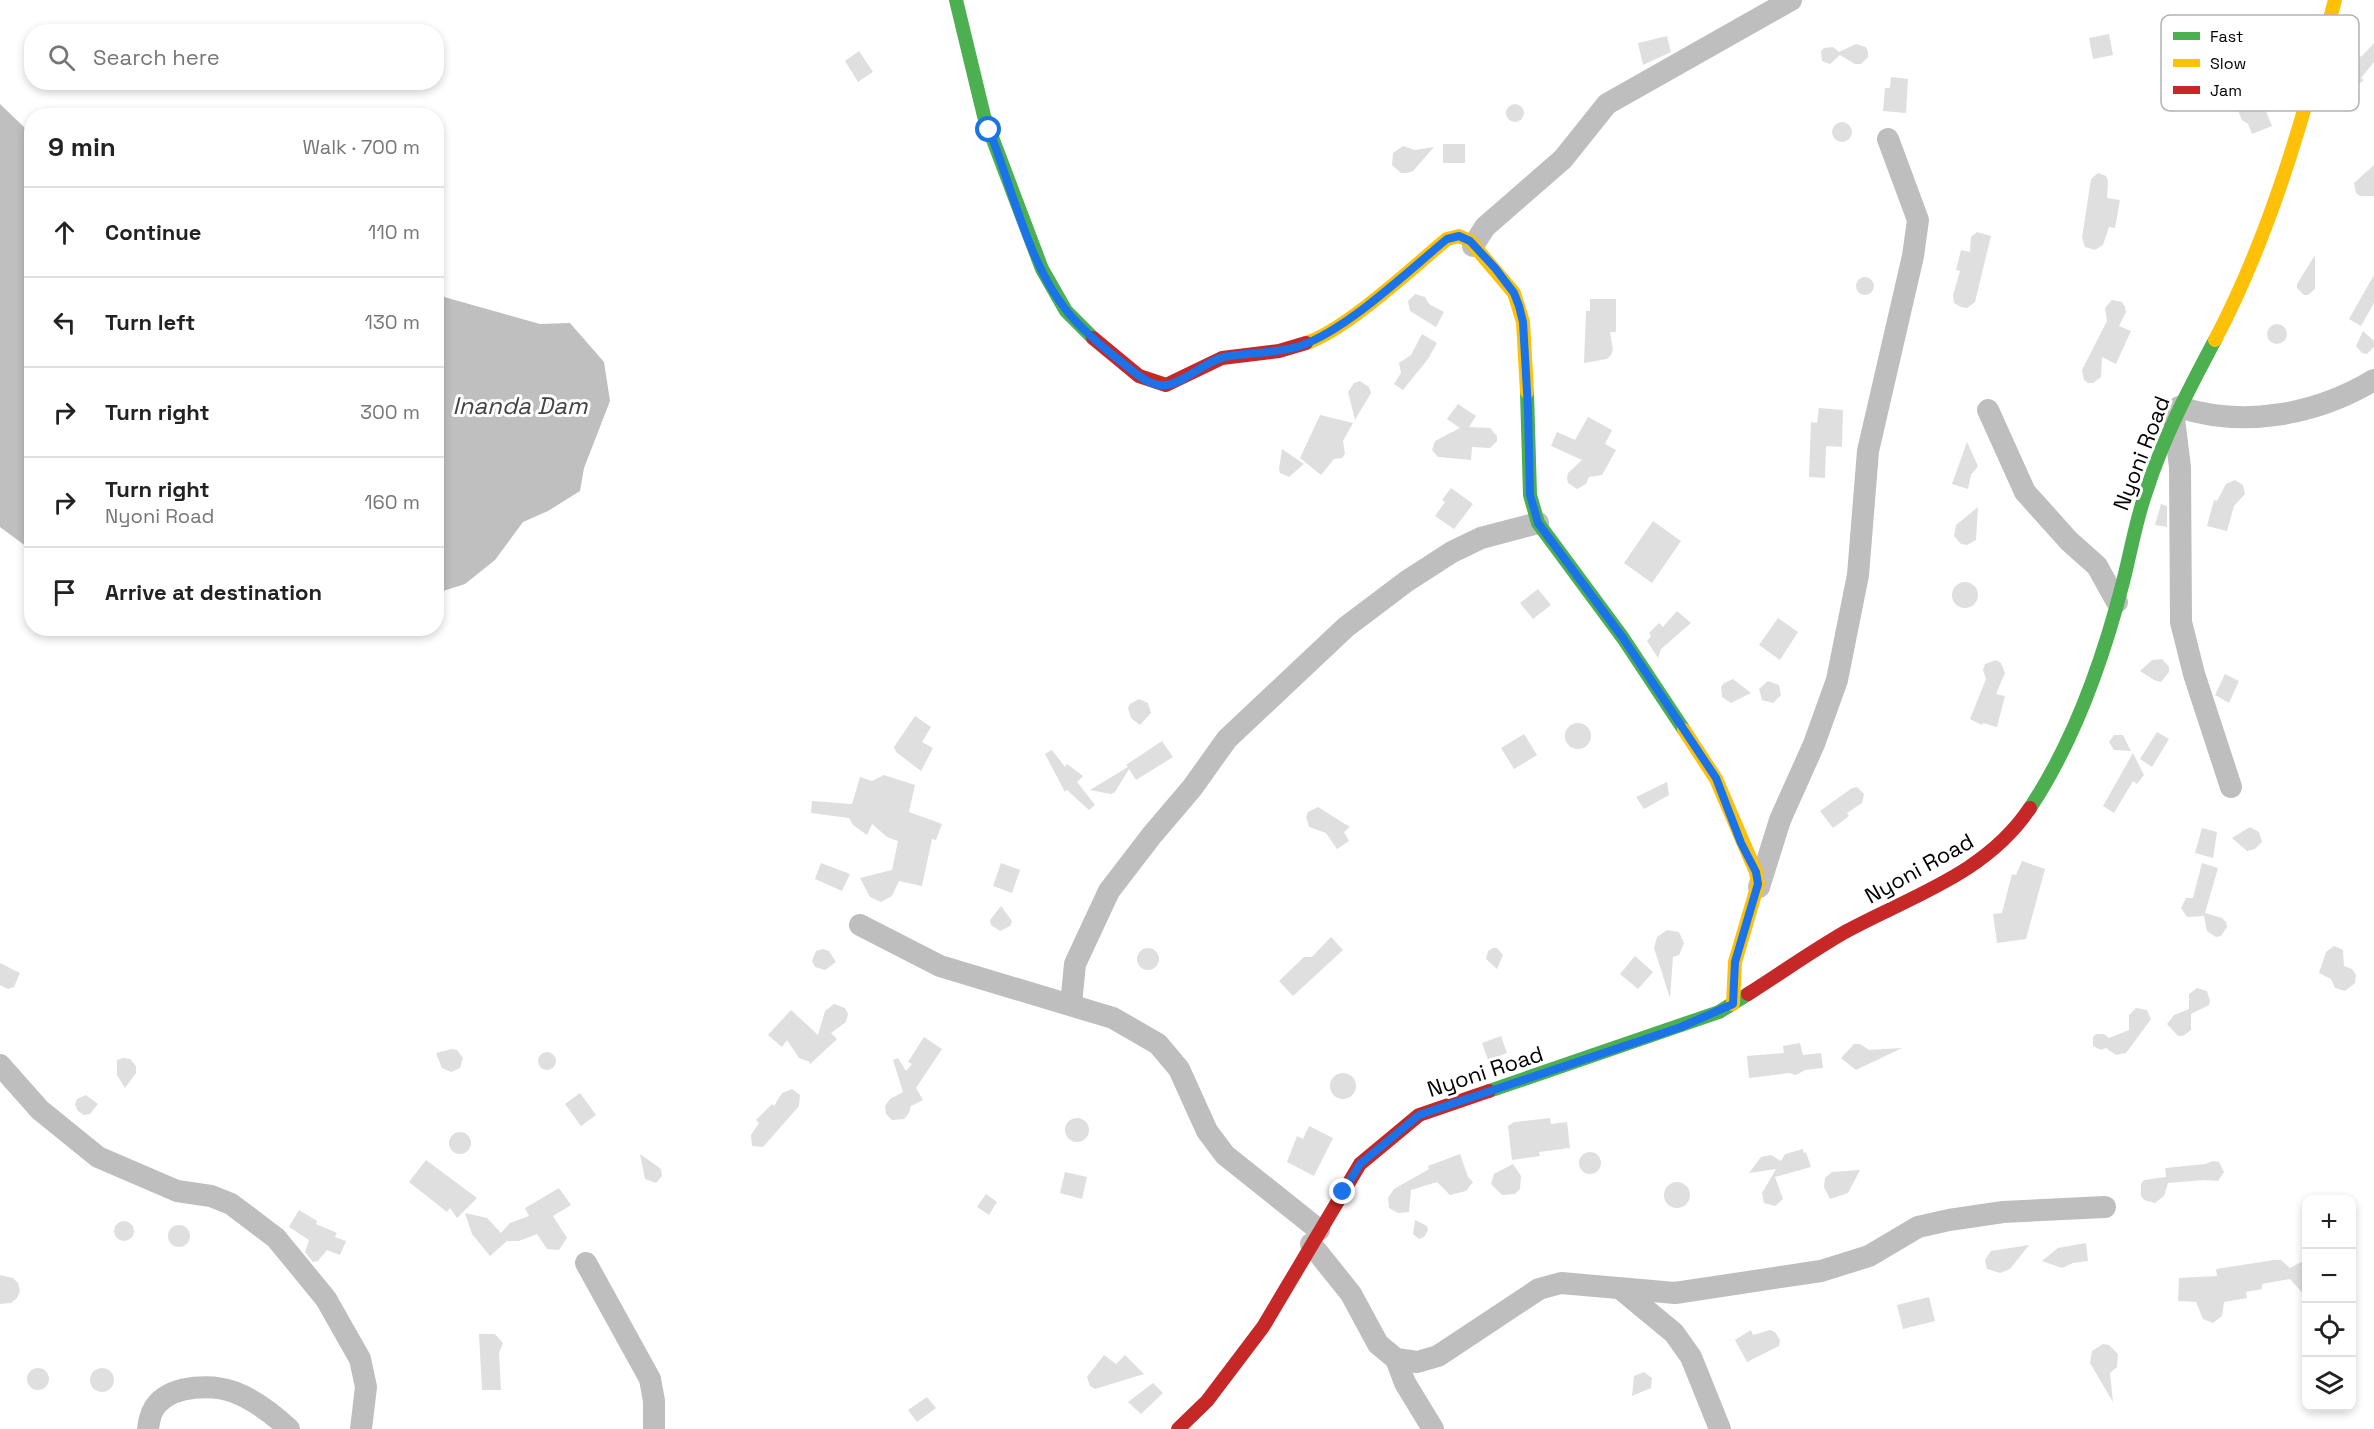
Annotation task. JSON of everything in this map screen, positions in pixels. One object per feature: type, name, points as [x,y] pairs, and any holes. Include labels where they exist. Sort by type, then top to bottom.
[{"type":"street","points":[[956,0],[984,116],[1028,236],[1051,286],[1066,311],[1098,343],[1139,376],[1166,385],[1222,358],[1279,351],[1317,339],[1350,317],[1447,239],[1459,236],[1470,241],[1495,268],[1514,293],[1523,322],[1530,495],[1538,523],[1623,638],[1716,778],[1741,843],[1756,872],[1758,884],[1751,910]]},
{"type":"street","points":[[1473,246],[1485,227],[1563,159],[1607,104],[1791,0]]},
{"type":"street","name":"Nyoni Road","points":[[2331,15],[2335,0]]},
{"type":"street","name":"Nyoni Road","points":[[1178,1429],[1207,1401],[1263,1327],[1360,1164],[1419,1115],[1681,1027],[1733,1004],[1827,943],[1956,877],[2006,839],[2037,801],[2093,681],[2117,602],[2139,508],[2176,412],[2231,308],[2271,210],[2303,111]]},
{"type":"street","points":[[1733,1004],[1735,962],[1780,820],[1814,744],[1837,680],[1858,575],[1868,451],[1913,256],[1918,220],[1888,140]]},
{"type":"street","points":[[2231,787],[2194,675],[2181,622],[2180,467],[2176,412],[2236,418],[2281,414],[2319,406],[2374,380]]},
{"type":"street","points":[[1988,410],[2025,492],[2069,541],[2097,566],[2117,602]]},
{"type":"street","points":[[1071,1004],[1075,964],[1109,891],[1192,788],[1227,739],[1346,627],[1407,581],[1452,552],[1480,538],[1538,523]]},
{"type":"street","points":[[860,925],[940,966],[1113,1018],[1158,1044],[1179,1069],[1207,1131],[1226,1155],[1315,1237],[1378,1344],[1396,1359],[1405,1383],[1433,1429]]},
{"type":"street","points":[[0,1065],[39,1110],[98,1157],[177,1191],[211,1196],[231,1204],[276,1238],[326,1299],[360,1359],[366,1387],[361,1429]]},
{"type":"street","points":[[1396,1359],[1417,1362],[1438,1356],[1539,1289],[1561,1283],[1588,1283],[1622,1290],[1675,1293],[1821,1271],[1869,1256],[1918,1227],[1948,1220],[2003,1212],[2105,1207]]},
{"type":"street","points":[[586,1263],[650,1379],[654,1401],[654,1429]]},
{"type":"street","points":[[1622,1290],[1674,1333],[1691,1357],[1720,1429]]},
{"type":"street","points":[[148,1429],[150,1416],[158,1402],[173,1394],[214,1387],[234,1392],[259,1405],[289,1429]]},
{"type":"water","points":[[0,104],[24,127],[24,545],[0,527]]},
{"type":"water","name":"Inanda Dam","points":[[444,297],[540,324],[570,323],[604,362],[610,401],[584,468],[580,491],[548,511],[523,522],[495,560],[465,584],[444,591]]},
{"type":"building","points":[[2109,34],[2113,55],[2093,59],[2089,38]]},
{"type":"building","points":[[1667,36],[1671,52],[1643,65],[1638,43]]},
{"type":"building","points":[[2374,43],[2374,62],[2361,78],[2364,80],[2359,84],[2359,57]]},
{"type":"building","points":[[1856,44],[1866,47],[1868,52],[1868,57],[1861,64],[1855,64],[1840,55],[1830,64],[1822,61],[1821,51],[1824,48],[1833,47],[1839,52]]},
{"type":"building","points":[[859,51],[873,72],[858,82],[845,61]]},
{"type":"building","points":[[1891,77],[1908,79],[1906,113],[1883,111],[1885,88],[1890,88]]},
{"type":"building","points":[[1511,104],[1519,104],[1524,109],[1522,120],[1511,122],[1506,117],[1506,109]]},
{"type":"building","points":[[2238,111],[2266,111],[2272,126],[2252,134],[2248,124],[2242,120]]},
{"type":"building","points":[[1842,122],[1849,125],[1852,132],[1849,139],[1842,142],[1835,139],[1832,132],[1835,125]]},
{"type":"building","points":[[1443,144],[1465,144],[1465,163],[1443,163]]},
{"type":"building","points":[[1403,146],[1415,150],[1434,147],[1413,171],[1401,173],[1392,165],[1393,153]]},
{"type":"building","points":[[2374,165],[2374,196],[2360,196],[2356,193],[2354,183]]},
{"type":"building","points":[[2098,173],[2106,176],[2108,181],[2107,198],[2120,200],[2115,228],[2109,227],[2103,245],[2095,250],[2085,247],[2082,238],[2091,179]]},
{"type":"building","points":[[1977,232],[1991,236],[1975,302],[1967,308],[1961,307],[1954,303],[1953,295],[1960,271],[1956,270],[1961,250],[1970,252],[1971,237]]},
{"type":"building","points":[[2315,255],[2315,289],[2308,295],[2304,295],[2297,288],[2297,284]]},
{"type":"building","points":[[2374,275],[2374,303],[2361,326],[2349,319]]},
{"type":"building","points":[[1861,277],[1869,277],[1874,282],[1872,293],[1861,295],[1856,290],[1856,282]]},
{"type":"building","points":[[1415,294],[1425,297],[1429,304],[1444,312],[1436,327],[1410,311],[1408,301]]},
{"type":"building","points":[[1590,299],[1616,299],[1616,332],[1610,332],[1613,350],[1607,359],[1584,363],[1586,311],[1590,311]]},
{"type":"building","points":[[2112,300],[2122,302],[2125,307],[2126,312],[2119,326],[2131,331],[2116,364],[2102,357],[2101,377],[2093,383],[2088,383],[2084,380],[2082,370],[2107,321],[2105,308]]},
{"type":"building","points":[[2277,324],[2284,327],[2287,334],[2284,341],[2277,344],[2270,341],[2267,334],[2270,327]]},
{"type":"building","points":[[2363,331],[2374,341],[2374,347],[2367,354],[2362,353],[2356,346]]},
{"type":"building","points":[[1422,334],[1437,343],[1428,359],[1403,390],[1394,384],[1401,373],[1399,363],[1411,355]]},
{"type":"building","points":[[1360,381],[1369,387],[1371,393],[1355,420],[1348,392],[1354,383]]},
{"type":"building","points":[[1458,404],[1476,416],[1469,427],[1490,428],[1497,436],[1497,441],[1490,448],[1472,447],[1471,460],[1438,457],[1432,450],[1435,441],[1460,428],[1447,419]]},
{"type":"building","points":[[1819,408],[1843,410],[1842,447],[1826,446],[1825,478],[1809,477],[1811,422],[1817,423]]},
{"type":"building","points":[[1320,415],[1353,423],[1343,441],[1345,454],[1342,458],[1334,459],[1321,475],[1300,458]]},
{"type":"building","points":[[1588,417],[1612,430],[1605,444],[1616,450],[1602,475],[1589,477],[1586,484],[1577,489],[1568,483],[1567,478],[1568,473],[1582,460],[1551,446],[1557,432],[1575,440]]},
{"type":"building","points":[[1967,442],[1978,466],[1971,475],[1968,489],[1952,484]]},
{"type":"building","points":[[1282,449],[1304,464],[1289,477],[1280,473],[1279,469]]},
{"type":"building","points":[[2235,480],[2243,485],[2245,494],[2234,506],[2227,531],[2207,526],[2214,500],[2217,501],[2226,484]]},
{"type":"building","points":[[1451,488],[1473,504],[1454,529],[1435,516],[1445,502],[1442,500]]},
{"type":"building","points":[[2161,504],[2167,506],[2167,527],[2155,525]]},
{"type":"building","points":[[1978,507],[1976,540],[1967,545],[1961,544],[1954,536],[1956,525]]},
{"type":"building","points":[[1653,521],[1681,541],[1652,583],[1624,563]]},
{"type":"building","points":[[1965,582],[1974,586],[1978,595],[1974,604],[1965,608],[1956,604],[1952,595],[1956,586]]},
{"type":"building","points":[[1538,589],[1551,605],[1533,619],[1520,603]]},
{"type":"building","points":[[1677,611],[1691,623],[1661,649],[1658,658],[1647,641],[1651,636],[1649,633],[1659,623],[1663,627]]},
{"type":"building","points":[[1778,618],[1798,632],[1780,660],[1759,645]]},
{"type":"building","points":[[2162,659],[2169,667],[2169,672],[2161,682],[2140,671],[2152,660]]},
{"type":"building","points":[[1996,660],[2001,663],[2005,673],[1996,694],[2005,696],[1997,727],[1983,723],[1982,725],[1970,719],[1986,679],[1983,670],[1985,664]]},
{"type":"building","points":[[2225,674],[2239,681],[2229,703],[2215,695]]},
{"type":"building","points":[[1733,679],[1751,693],[1731,703],[1722,697],[1721,687]]},
{"type":"building","points":[[1768,681],[1779,685],[1781,695],[1773,703],[1762,700],[1759,689]]},
{"type":"building","points":[[1139,699],[1148,703],[1151,713],[1140,725],[1131,718],[1128,708],[1130,704]]},
{"type":"building","points":[[915,716],[931,727],[922,742],[933,748],[921,771],[896,752],[894,747]]},
{"type":"building","points":[[1578,723],[1587,727],[1591,736],[1587,745],[1578,749],[1569,745],[1565,736],[1569,727]]},
{"type":"building","points":[[2157,732],[2169,739],[2152,767],[2140,759]]},
{"type":"building","points":[[1524,734],[1537,755],[1514,769],[1501,748]]},
{"type":"building","points":[[2114,735],[2123,735],[2131,751],[2114,750],[2109,742]]},
{"type":"building","points":[[1162,741],[1173,757],[1136,780],[1129,769],[1115,792],[1111,794],[1090,790],[1128,767],[1126,765]]},
{"type":"building","points":[[1052,750],[1065,767],[1067,764],[1083,776],[1077,782],[1095,805],[1089,810],[1067,790],[1065,792],[1045,754]]},
{"type":"building","points":[[2133,753],[2144,775],[2137,784],[2133,781],[2114,813],[2103,806]]},
{"type":"building","points":[[884,775],[915,785],[909,812],[942,824],[936,840],[932,839],[922,886],[899,881],[892,896],[881,902],[870,897],[860,878],[892,870],[898,841],[887,837],[872,824],[867,835],[853,825],[849,818],[811,813],[812,801],[852,804],[860,777],[872,781]]},
{"type":"building","points":[[1667,782],[1669,795],[1644,809],[1636,797]]},
{"type":"building","points":[[1857,787],[1864,794],[1862,803],[1847,813],[1849,816],[1833,828],[1820,811],[1852,788]]},
{"type":"building","points":[[1318,807],[1350,827],[1344,832],[1349,841],[1337,849],[1326,833],[1309,827],[1306,817],[1308,812]]},
{"type":"building","points":[[2250,827],[2259,832],[2262,842],[2255,849],[2247,851],[2232,838]]},
{"type":"building","points":[[2202,828],[2217,832],[2213,858],[2195,853]]},
{"type":"building","points":[[2022,861],[2045,869],[2026,939],[1997,943],[1993,914],[2002,913],[2012,874],[2016,875]]},
{"type":"building","points":[[821,863],[850,874],[842,891],[815,879]]},
{"type":"building","points":[[1001,863],[1020,870],[1012,893],[993,886]]},
{"type":"building","points":[[2202,863],[2218,868],[2205,913],[2222,918],[2226,922],[2227,927],[2221,936],[2216,937],[2207,931],[2204,916],[2187,917],[2181,908],[2186,898],[2193,898]]},
{"type":"building","points":[[1001,906],[1012,921],[1010,926],[1000,931],[991,925],[990,920]]},
{"type":"building","points":[[1667,930],[1679,932],[1684,943],[1679,955],[1673,957],[1670,998],[1654,948],[1657,937]]},
{"type":"building","points":[[1331,937],[1343,950],[1293,996],[1279,981],[1304,957],[1312,957]]},
{"type":"building","points":[[2334,946],[2343,950],[2344,966],[2352,969],[2356,975],[2355,983],[2345,991],[2335,988],[2331,979],[2319,973],[2326,952]]},
{"type":"building","points":[[1148,948],[1156,951],[1159,959],[1156,967],[1148,970],[1140,967],[1137,959],[1140,951]]},
{"type":"building","points":[[1497,948],[1503,955],[1497,969],[1486,959],[1488,951]]},
{"type":"building","points":[[823,949],[829,951],[836,962],[825,970],[815,967],[812,961],[816,951]]},
{"type":"building","points":[[1635,956],[1653,972],[1638,989],[1620,974]]},
{"type":"building","points":[[0,963],[20,973],[14,987],[8,989],[0,985]]},
{"type":"building","points":[[2197,988],[2207,991],[2209,1005],[2191,1014],[2191,1030],[2183,1036],[2178,1036],[2167,1024],[2174,1015],[2189,1009],[2189,994]]},
{"type":"building","points":[[834,1004],[845,1008],[848,1014],[846,1022],[831,1033],[837,1039],[809,1065],[810,1062],[799,1058],[787,1040],[782,1047],[768,1035],[791,1010],[818,1035],[825,1011]]},
{"type":"building","points":[[2136,1008],[2147,1010],[2151,1019],[2126,1053],[2116,1055],[2106,1048],[2101,1050],[2093,1046],[2093,1037],[2096,1034],[2104,1034],[2109,1038],[2129,1030],[2129,1015]]},
{"type":"building","points":[[1501,1036],[1507,1053],[1488,1060],[1482,1043]]},
{"type":"building","points":[[924,1037],[942,1049],[916,1088],[923,1100],[911,1106],[904,1119],[892,1120],[886,1114],[885,1106],[890,1099],[903,1092],[893,1060],[898,1058],[906,1071],[912,1064],[908,1062]]},
{"type":"building","points":[[1800,1043],[1803,1055],[1821,1053],[1823,1068],[1805,1070],[1796,1075],[1789,1073],[1749,1078],[1747,1056],[1784,1053],[1783,1046]]},
{"type":"building","points":[[1854,1044],[1860,1044],[1869,1050],[1902,1048],[1856,1070],[1841,1058]]},
{"type":"building","points":[[457,1050],[463,1058],[460,1068],[451,1072],[442,1068],[436,1053]]},
{"type":"building","points":[[547,1052],[553,1055],[556,1061],[553,1067],[547,1070],[541,1067],[538,1061],[541,1055]]},
{"type":"building","points":[[130,1059],[136,1066],[136,1073],[125,1088],[117,1075],[117,1060]]},
{"type":"building","points":[[1343,1073],[1353,1076],[1356,1086],[1353,1096],[1343,1099],[1333,1096],[1330,1086],[1333,1076]]},
{"type":"building","points":[[792,1089],[800,1095],[799,1106],[763,1147],[752,1146],[751,1135],[759,1123],[756,1120],[772,1104],[774,1106],[782,1093]]},
{"type":"building","points":[[580,1093],[596,1115],[581,1126],[565,1104]]},
{"type":"building","points":[[86,1095],[98,1104],[90,1114],[84,1115],[75,1105],[77,1099]]},
{"type":"building","points":[[1077,1118],[1082,1119],[1088,1125],[1088,1135],[1082,1141],[1077,1142],[1072,1141],[1066,1135],[1065,1130],[1066,1125],[1072,1119]]},
{"type":"building","points":[[1550,1118],[1551,1124],[1567,1122],[1570,1148],[1539,1152],[1540,1156],[1512,1160],[1508,1126],[1514,1122]]},
{"type":"building","points":[[1309,1126],[1333,1138],[1314,1176],[1287,1162],[1297,1136],[1303,1139]]},
{"type":"building","points":[[456,1132],[464,1132],[471,1139],[471,1147],[464,1154],[456,1154],[449,1147],[449,1139]]},
{"type":"building","points":[[1803,1149],[1811,1167],[1775,1177],[1783,1199],[1775,1206],[1764,1203],[1762,1193],[1776,1169],[1749,1173],[1761,1157],[1771,1155],[1781,1161],[1785,1154]]},
{"type":"building","points":[[1590,1152],[1598,1155],[1601,1163],[1598,1171],[1590,1174],[1582,1171],[1579,1163],[1582,1155]]},
{"type":"building","points":[[640,1154],[661,1169],[662,1176],[656,1183],[645,1179]]},
{"type":"building","points":[[1460,1154],[1468,1177],[1473,1182],[1466,1191],[1450,1195],[1437,1182],[1411,1190],[1409,1212],[1398,1213],[1389,1208],[1388,1198],[1394,1189],[1429,1169],[1428,1166]]},
{"type":"building","points":[[426,1160],[477,1198],[457,1218],[450,1208],[447,1212],[409,1182]]},
{"type":"building","points":[[2213,1161],[2219,1162],[2224,1172],[2218,1181],[2168,1183],[2164,1196],[2155,1203],[2144,1200],[2141,1196],[2141,1184],[2144,1180],[2166,1177],[2165,1168],[2205,1164]]},
{"type":"building","points":[[1513,1164],[1521,1176],[1520,1189],[1515,1194],[1502,1195],[1491,1184],[1494,1174]]},
{"type":"building","points":[[1860,1170],[1848,1193],[1830,1199],[1824,1187],[1825,1178],[1832,1172]]},
{"type":"building","points":[[1065,1172],[1087,1177],[1082,1199],[1060,1193]]},
{"type":"building","points":[[1677,1182],[1686,1186],[1690,1195],[1686,1204],[1677,1208],[1668,1204],[1664,1195],[1668,1186]]},
{"type":"building","points":[[559,1188],[571,1205],[553,1216],[567,1238],[559,1250],[547,1249],[537,1234],[519,1241],[507,1241],[490,1256],[472,1234],[465,1213],[487,1218],[501,1233],[510,1223],[529,1216],[525,1208]]},
{"type":"building","points":[[986,1194],[997,1202],[989,1215],[977,1207]]},
{"type":"building","points":[[299,1210],[317,1221],[316,1224],[337,1233],[335,1237],[346,1241],[340,1255],[327,1250],[318,1261],[313,1262],[305,1252],[309,1240],[289,1227]]},
{"type":"building","points":[[1415,1220],[1427,1226],[1428,1230],[1424,1237],[1419,1239],[1413,1234]]},
{"type":"building","points":[[120,1221],[128,1221],[134,1227],[134,1235],[128,1241],[120,1241],[114,1235],[114,1227]]},
{"type":"building","points":[[179,1225],[187,1228],[190,1236],[187,1244],[179,1247],[171,1244],[168,1236],[171,1228]]},
{"type":"building","points":[[2086,1243],[2088,1261],[2073,1263],[2062,1268],[2042,1261],[2058,1248]]},
{"type":"building","points":[[2029,1245],[2010,1269],[2000,1273],[1987,1269],[1985,1260],[1991,1251]]},
{"type":"building","points":[[2274,1260],[2281,1260],[2290,1268],[2302,1262],[2302,1292],[2290,1279],[2262,1284],[2262,1289],[2246,1292],[2247,1298],[2224,1302],[2222,1316],[2213,1323],[2203,1319],[2196,1302],[2178,1301],[2179,1278],[2217,1276],[2216,1269]]},
{"type":"building","points":[[0,1275],[13,1278],[18,1283],[20,1291],[11,1303],[0,1304]]},
{"type":"building","points":[[1929,1297],[1935,1321],[1903,1329],[1897,1305]]},
{"type":"building","points":[[1751,1330],[1753,1335],[1770,1330],[1775,1332],[1780,1340],[1779,1346],[1747,1362],[1735,1340]]},
{"type":"building","points":[[479,1334],[495,1334],[503,1343],[499,1353],[501,1390],[482,1390]]},
{"type":"building","points":[[2103,1344],[2109,1345],[2118,1354],[2117,1367],[2110,1373],[2113,1402],[2090,1363],[2092,1351]]},
{"type":"building","points":[[1104,1355],[1116,1364],[1125,1355],[1144,1374],[1095,1389],[1090,1386],[1087,1377]]},
{"type":"building","points":[[38,1368],[46,1371],[49,1379],[46,1387],[38,1390],[30,1387],[27,1379],[30,1371]]},
{"type":"building","points":[[102,1368],[107,1369],[113,1375],[113,1385],[107,1391],[102,1392],[97,1391],[91,1385],[90,1380],[91,1375],[97,1369]]},
{"type":"building","points":[[1644,1372],[1652,1378],[1651,1388],[1632,1396],[1634,1376]]},
{"type":"building","points":[[1153,1383],[1163,1393],[1141,1414],[1128,1402]]},
{"type":"building","points":[[927,1397],[936,1408],[917,1422],[908,1410]]},
{"type":"traffic: fast","points":[[956,0],[984,116],[1042,269],[1066,311],[1093,338]]},
{"type":"traffic: fast","points":[[2030,808],[2061,755],[2086,699],[2115,611],[2140,512],[2154,469],[2178,413],[2215,340]]},
{"type":"traffic: fast","points":[[1527,392],[1530,495],[1538,523],[1623,638],[1684,730]]},
{"type":"traffic: fast","points":[[1489,1091],[1719,1012],[1748,994]]},
{"type":"traffic: slow","points":[[2331,15],[2335,0]]},
{"type":"traffic: slow","points":[[2215,340],[2253,258],[2304,111]]},
{"type":"traffic: slow","points":[[1306,343],[1322,336],[1359,312],[1447,239],[1459,236],[1470,241],[1514,293],[1523,322],[1527,392]]},
{"type":"traffic: slow","points":[[1684,730],[1716,779],[1756,872],[1758,884],[1735,962],[1733,1004]]},
{"type":"traffic: jam","points":[[1093,338],[1139,376],[1166,385],[1222,358],[1279,351],[1306,343]]},
{"type":"traffic: jam","points":[[1748,994],[1845,932],[1970,867],[2012,831],[2030,808]]},
{"type":"traffic: jam","points":[[1178,1429],[1207,1401],[1263,1327],[1360,1164],[1419,1115],[1489,1091]]},
{"type":"route","points":[[989,130],[1042,269],[1066,311],[1098,343],[1139,376],[1155,383],[1166,385],[1175,382],[1212,361],[1222,358],[1279,351],[1317,339],[1350,317],[1447,239],[1459,236],[1470,241],[1514,293],[1523,322],[1530,495],[1531,507],[1538,523],[1623,638],[1716,778],[1741,843],[1756,872],[1758,884],[1735,962],[1733,1004],[1681,1027],[1577,1064],[1419,1115],[1360,1164],[1343,1192]]}]
